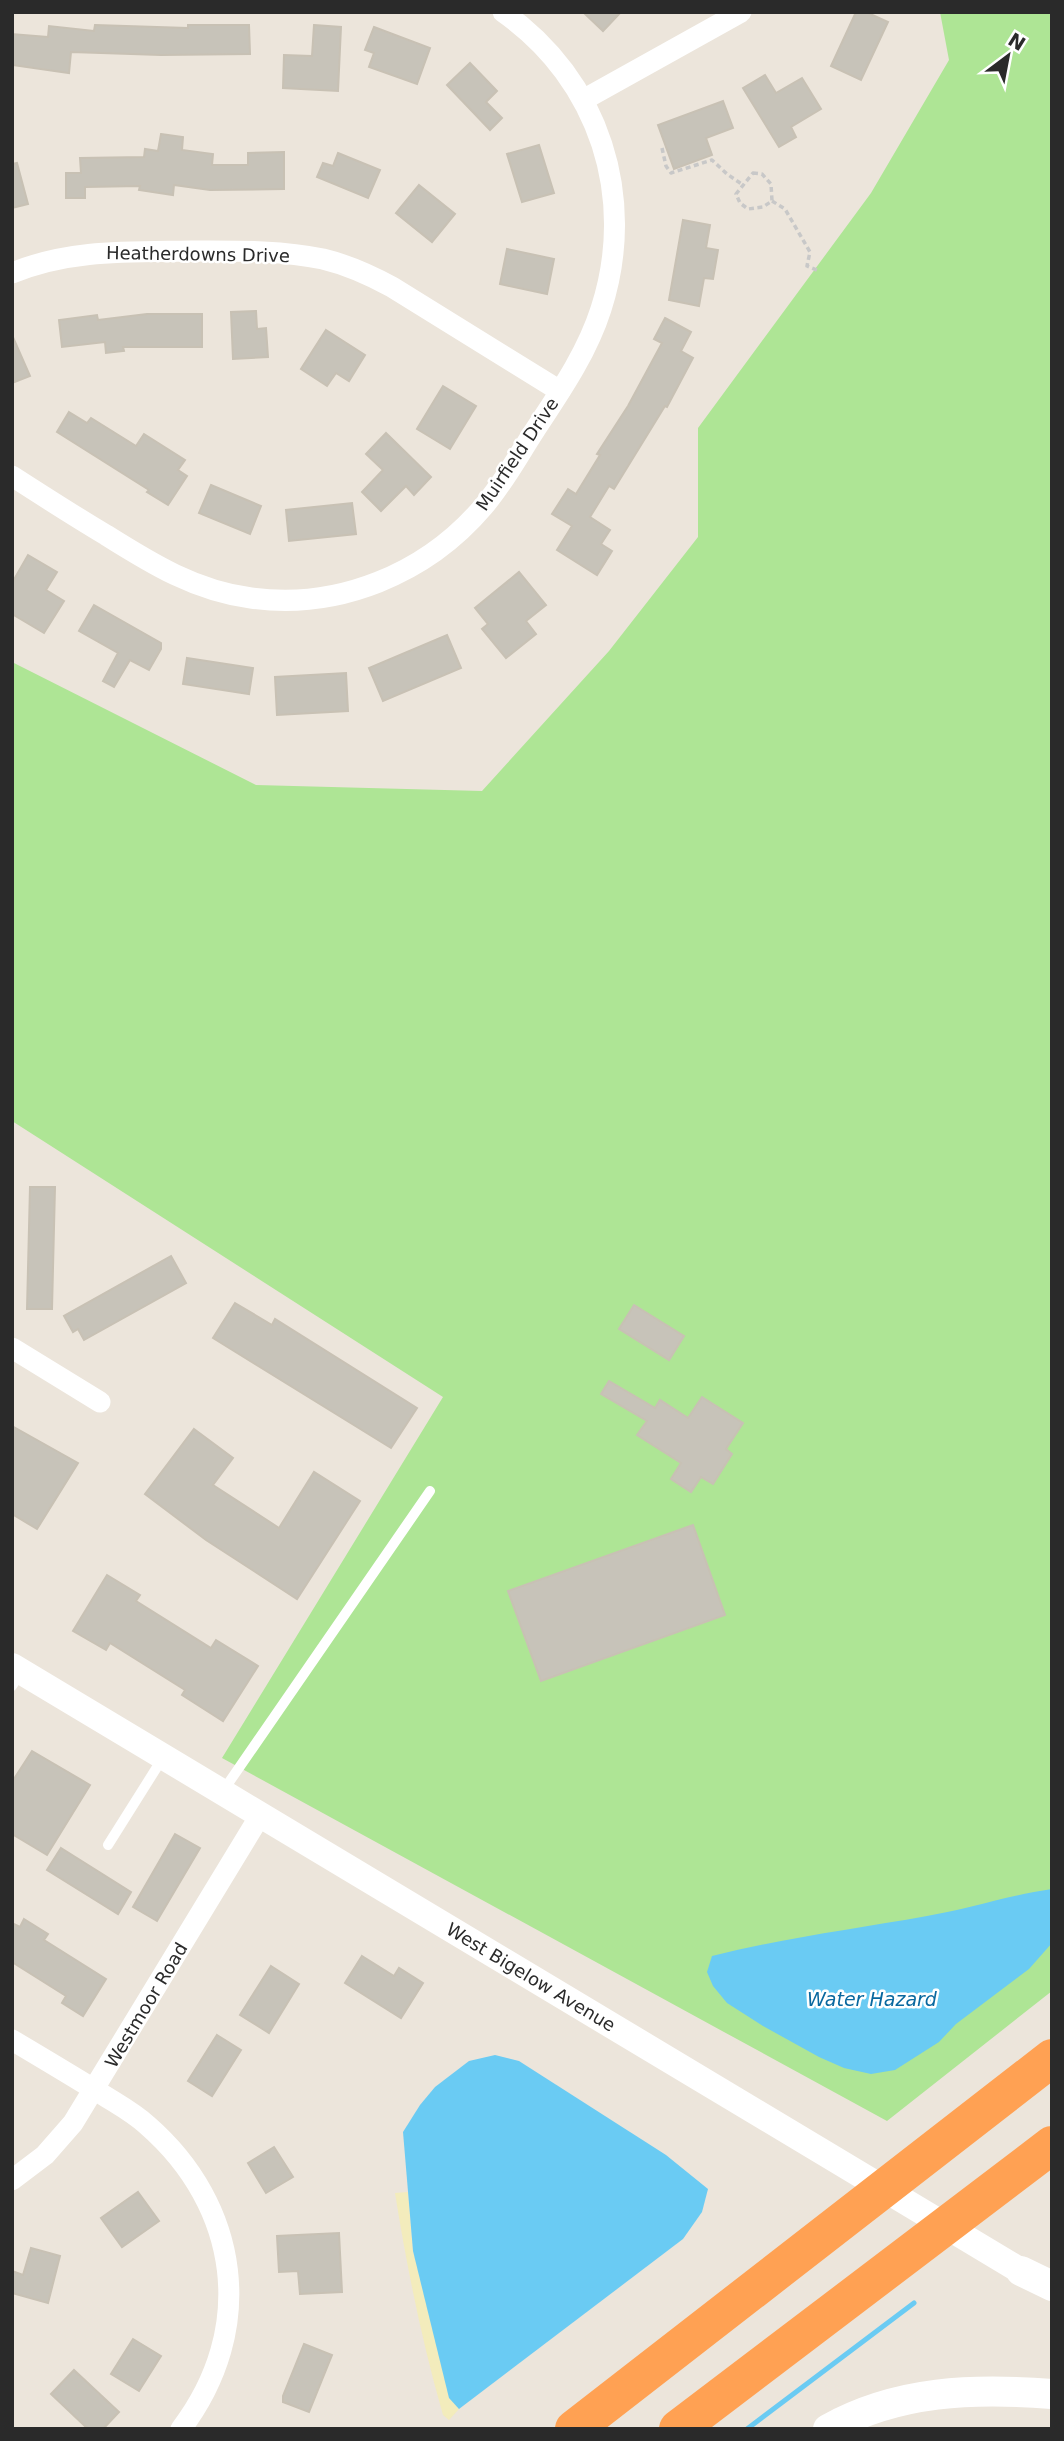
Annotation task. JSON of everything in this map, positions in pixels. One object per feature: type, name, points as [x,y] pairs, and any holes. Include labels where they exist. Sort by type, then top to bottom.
[{"type":"highway","points":[[574,2429],[1052,2058]]},
{"type":"highway","points":[[678,2429],[1052,2145]]},
{"type":"main road","name":"West Bigelow Avenue","points":[[1021,2271],[1052,2286]]},
{"type":"main road","points":[[828,2429],[866,2411],[919,2396],[975,2390],[1041,2394],[1052,2369]]},
{"type":"street","name":"Muirfield Drive","points":[[12,477],[158,568],[197,585],[253,598],[311,598],[367,587],[419,563],[464,527],[501,483],[560,391],[590,338],[601,312],[614,256],[615,218],[609,170],[601,142],[583,100],[547,49],[503,12]]},
{"type":"street","points":[[583,100],[741,12]]},
{"type":"street","name":"Heatherdowns Drive","points":[[12,272],[55,259],[112,252],[269,253],[325,260],[353,268],[383,282],[560,391]]},
{"type":"street","points":[[12,1348],[100,1402]]},
{"type":"street","name":"West Bigelow Avenue","points":[[15,1674],[223,1791],[1021,2271]]},
{"type":"street","name":"Westmoor Road","points":[[12,2180],[55,2145],[95,2090],[261,1814]]},
{"type":"street","points":[[12,2040],[146,2124],[177,2153],[208,2200],[223,2245],[228,2282],[228,2310],[224,2338],[211,2378],[181,2429]]},
{"type":"lane","points":[[223,1791],[430,1491]]},
{"type":"lane","points":[[108,1845],[164,1756]]},
{"type":"path","points":[[662,148],[666,166],[671,173],[712,160],[743,185]]},
{"type":"path","points":[[753,173],[762,174],[771,184],[772,201],[763,207],[748,209],[740,203],[736,194],[753,173]]},
{"type":"path","points":[[772,201],[785,209],[810,252],[807,266],[819,271]]},
{"type":"green space","points":[[940,12],[1052,12],[1052,1991],[887,2121],[222,1758],[443,1397],[12,1121],[12,662],[256,785],[482,791],[609,651],[698,537],[698,428],[871,193],[949,60]]},
{"type":"sand","points":[[408,2192],[413,2251],[459,2409],[449,2420],[443,2415],[435,2388],[405,2249],[395,2193]]},
{"type":"water","name":"Water Hazard","points":[[1052,1889],[1052,1943],[1029,1969],[956,2024],[939,2042],[895,2070],[871,2074],[844,2068],[819,2057],[727,2003],[713,1986],[707,1972],[712,1956],[943,1913]]},
{"type":"water","points":[[495,2055],[519,2061],[666,2155],[708,2189],[702,2212],[683,2239],[459,2409],[449,2398],[413,2251],[403,2132],[435,2087],[469,2061]]},
{"type":"building","points":[[583,12],[621,12],[603,31]]},
{"type":"building","points":[[856,12],[866,12],[888,22],[861,80],[831,66]]},
{"type":"building","points":[[95,25],[188,28],[188,25],[249,25],[250,54],[71,52],[69,73],[12,65],[12,34],[48,37],[49,26],[94,31]]},
{"type":"building","points":[[314,25],[341,27],[338,91],[283,88],[284,55],[312,56]]},
{"type":"building","points":[[374,27],[430,48],[417,84],[369,67],[374,53],[365,50]]},
{"type":"building","points":[[470,63],[497,91],[486,102],[502,118],[490,130],[447,85]]},
{"type":"building","points":[[765,75],[776,93],[802,78],[821,109],[791,127],[796,137],[779,147],[743,88]]},
{"type":"building","points":[[723,101],[733,128],[706,138],[712,155],[674,169],[658,125]]},
{"type":"building","points":[[161,134],[183,137],[182,150],[213,154],[212,165],[248,165],[248,153],[284,152],[284,189],[210,190],[174,185],[173,195],[139,190],[140,186],[85,187],[85,198],[66,198],[66,173],[81,173],[80,158],[144,157],[145,149],[158,151]]},
{"type":"building","points":[[539,145],[554,193],[522,202],[507,154]]},
{"type":"building","points":[[338,153],[380,170],[368,198],[317,177],[323,163],[333,166]]},
{"type":"building","points":[[17,163],[28,204],[12,208],[12,164]]},
{"type":"building","points":[[419,185],[455,214],[432,242],[396,213]]},
{"type":"building","points":[[683,220],[710,225],[706,248],[718,250],[713,279],[704,278],[699,306],[669,300]]},
{"type":"building","points":[[507,249],[554,259],[547,294],[500,284]]},
{"type":"building","points":[[256,311],[257,329],[266,328],[268,357],[233,359],[231,312]]},
{"type":"building","points":[[147,314],[202,314],[202,347],[123,347],[124,351],[106,353],[105,342],[62,347],[59,320],[97,315],[98,320]]},
{"type":"building","points":[[665,318],[691,332],[681,351],[693,358],[667,407],[665,406],[614,489],[609,486],[590,517],[610,530],[601,544],[612,551],[597,575],[557,550],[572,526],[552,514],[568,489],[576,494],[600,455],[597,454],[628,406],[662,343],[654,339]]},
{"type":"building","points":[[326,330],[365,355],[349,381],[336,373],[327,386],[301,369]]},
{"type":"building","points":[[12,335],[30,376],[12,383]]},
{"type":"building","points":[[443,386],[476,406],[450,449],[417,429]]},
{"type":"building","points":[[69,412],[87,423],[91,418],[136,446],[144,434],[185,460],[178,470],[187,476],[168,505],[57,432]]},
{"type":"building","points":[[386,433],[431,477],[414,495],[406,486],[381,511],[362,492],[383,470],[366,454]]},
{"type":"building","points":[[211,485],[261,506],[250,534],[199,513]]},
{"type":"building","points":[[352,503],[356,534],[289,541],[286,510]]},
{"type":"building","points":[[28,555],[57,572],[46,590],[64,601],[44,633],[12,614],[12,583]]},
{"type":"building","points":[[519,572],[546,605],[526,621],[536,634],[506,658],[482,629],[488,624],[475,608]]},
{"type":"building","points":[[94,605],[161,643],[161,649],[149,670],[130,660],[114,687],[103,681],[118,653],[79,631]]},
{"type":"building","points":[[447,635],[461,668],[383,701],[369,668]]},
{"type":"building","points":[[187,658],[253,668],[249,694],[183,684]]},
{"type":"building","points":[[346,673],[348,711],[277,715],[275,677]]},
{"type":"building","points":[[30,1187],[55,1187],[52,1309],[27,1309]]},
{"type":"building","points":[[171,1256],[186,1283],[84,1340],[78,1329],[73,1332],[64,1316]]},
{"type":"building","points":[[235,1303],[272,1325],[275,1319],[417,1408],[391,1448],[213,1338]]},
{"type":"building","points":[[634,1305],[684,1336],[669,1360],[619,1329]]},
{"type":"building","points":[[609,1381],[655,1408],[660,1400],[688,1418],[702,1397],[743,1423],[726,1449],[732,1454],[713,1484],[701,1477],[691,1492],[671,1479],[681,1463],[637,1435],[647,1421],[601,1394]]},
{"type":"building","points":[[12,1426],[78,1463],[37,1529],[12,1514]]},
{"type":"building","points":[[194,1429],[233,1458],[213,1485],[279,1528],[314,1472],[360,1501],[297,1599],[206,1540],[145,1494]]},
{"type":"building","points":[[693,1525],[725,1615],[541,1681],[508,1591]]},
{"type":"building","points":[[107,1575],[140,1595],[136,1601],[211,1648],[216,1640],[258,1666],[223,1721],[182,1695],[185,1690],[110,1643],[106,1650],[73,1631]]},
{"type":"building","points":[[32,1751],[90,1785],[47,1855],[12,1834],[12,1782]]},
{"type":"building","points":[[175,1834],[200,1848],[157,1921],[133,1907]]},
{"type":"building","points":[[61,1848],[131,1892],[118,1914],[47,1870]]},
{"type":"building","points":[[24,1919],[48,1934],[44,1940],[106,1979],[83,2016],[62,2003],[66,1996],[12,1962],[12,1923],[20,1927]]},
{"type":"building","points":[[362,1956],[394,1976],[399,1968],[423,1983],[401,2018],[345,1983]]},
{"type":"building","points":[[271,1966],[299,1984],[269,2033],[240,2015]]},
{"type":"building","points":[[217,2035],[241,2050],[212,2096],[188,2081]]},
{"type":"building","points":[[274,2147],[293,2177],[266,2193],[248,2163]]},
{"type":"building","points":[[138,2192],[159,2221],[122,2247],[101,2218]]},
{"type":"building","points":[[339,2233],[342,2292],[300,2294],[298,2271],[279,2272],[277,2236]]},
{"type":"building","points":[[31,2248],[60,2256],[48,2303],[12,2293],[12,2271],[23,2275]]},
{"type":"building","points":[[133,2339],[161,2356],[139,2391],[111,2374]]},
{"type":"building","points":[[304,2344],[332,2355],[309,2412],[283,2402]]},
{"type":"building","points":[[74,2370],[119,2412],[103,2429],[88,2429],[51,2394]]},
{"type":"waterway","points":[[747,2429],[914,2303]]}]
